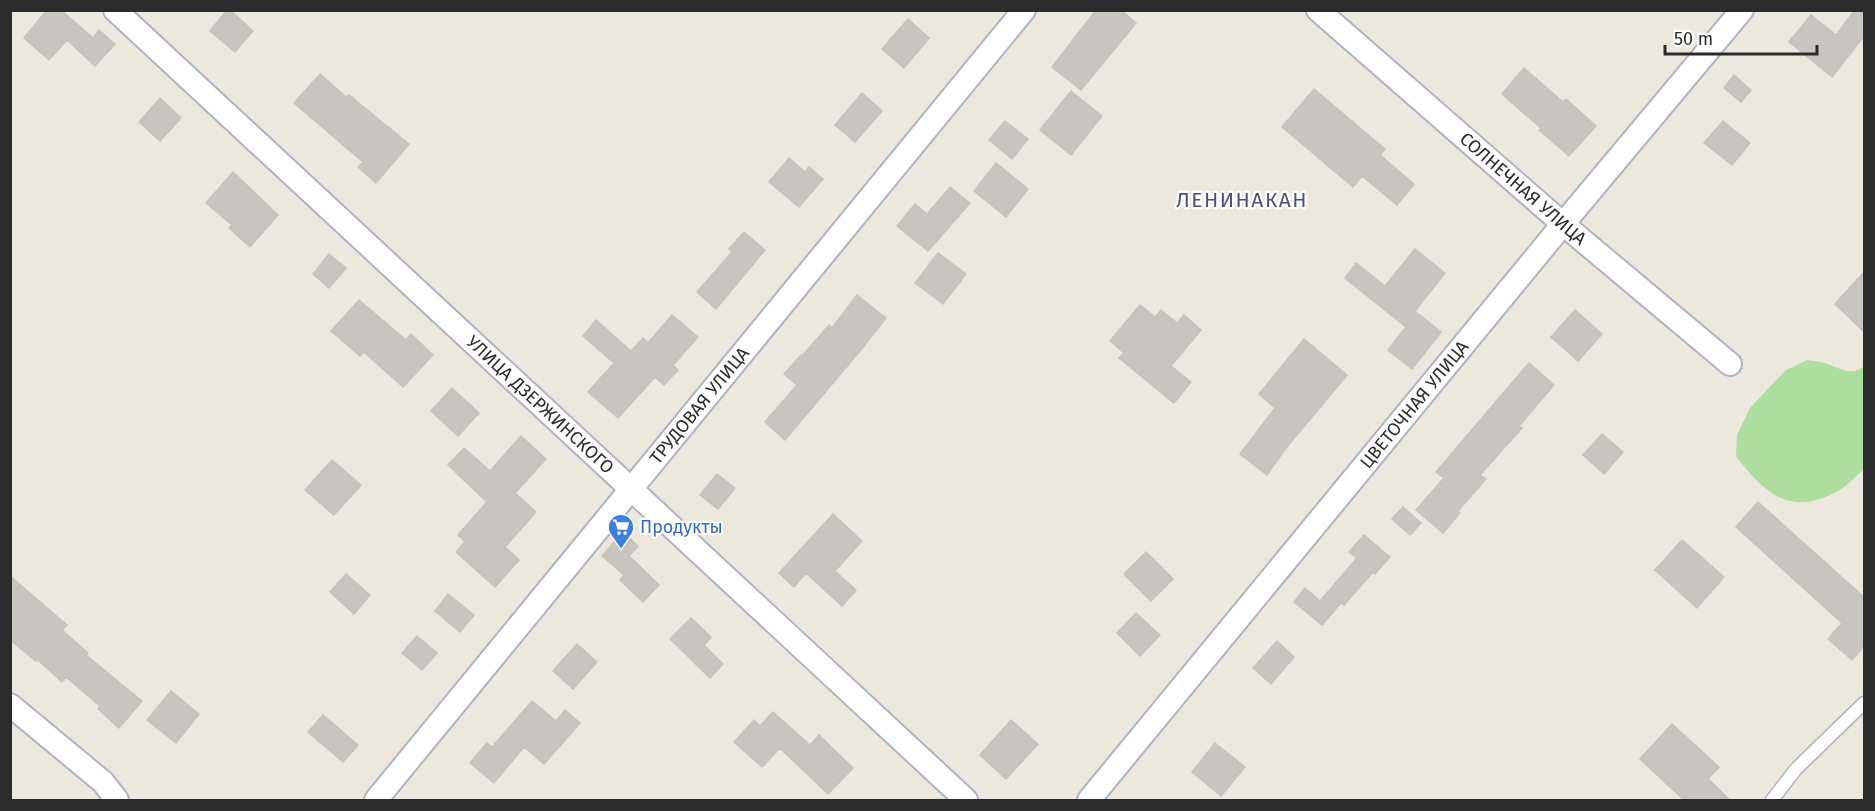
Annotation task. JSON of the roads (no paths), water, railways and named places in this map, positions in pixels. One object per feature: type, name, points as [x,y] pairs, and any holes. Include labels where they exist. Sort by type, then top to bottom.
[{"type":"street","name":"УЛИЦА ДЗЕРЖИНСКОГО","points":[[115,10],[966,801]]},
{"type":"street","name":"ТРУДОВАЯ УЛИЦА","points":[[376,801],[1024,10]]},
{"type":"street","name":"СОЛНЕЧНАЯ УЛИЦА","points":[[1318,10],[1563,224],[1730,364]]},
{"type":"street","name":"ЦВЕТОЧНАЯ УЛИЦА","points":[[1089,801],[1563,224],[1742,10]]},
{"type":"street","points":[[10,705],[103,782],[117,801]]},
{"type":"lane","points":[[1772,801],[1796,769],[1864,703]]},
{"type":"place","name":"Продукты","points":[[621,550]]},
{"type":"district","name":"ЛЕНИНАКАН","points":[[1242,200]]}]
